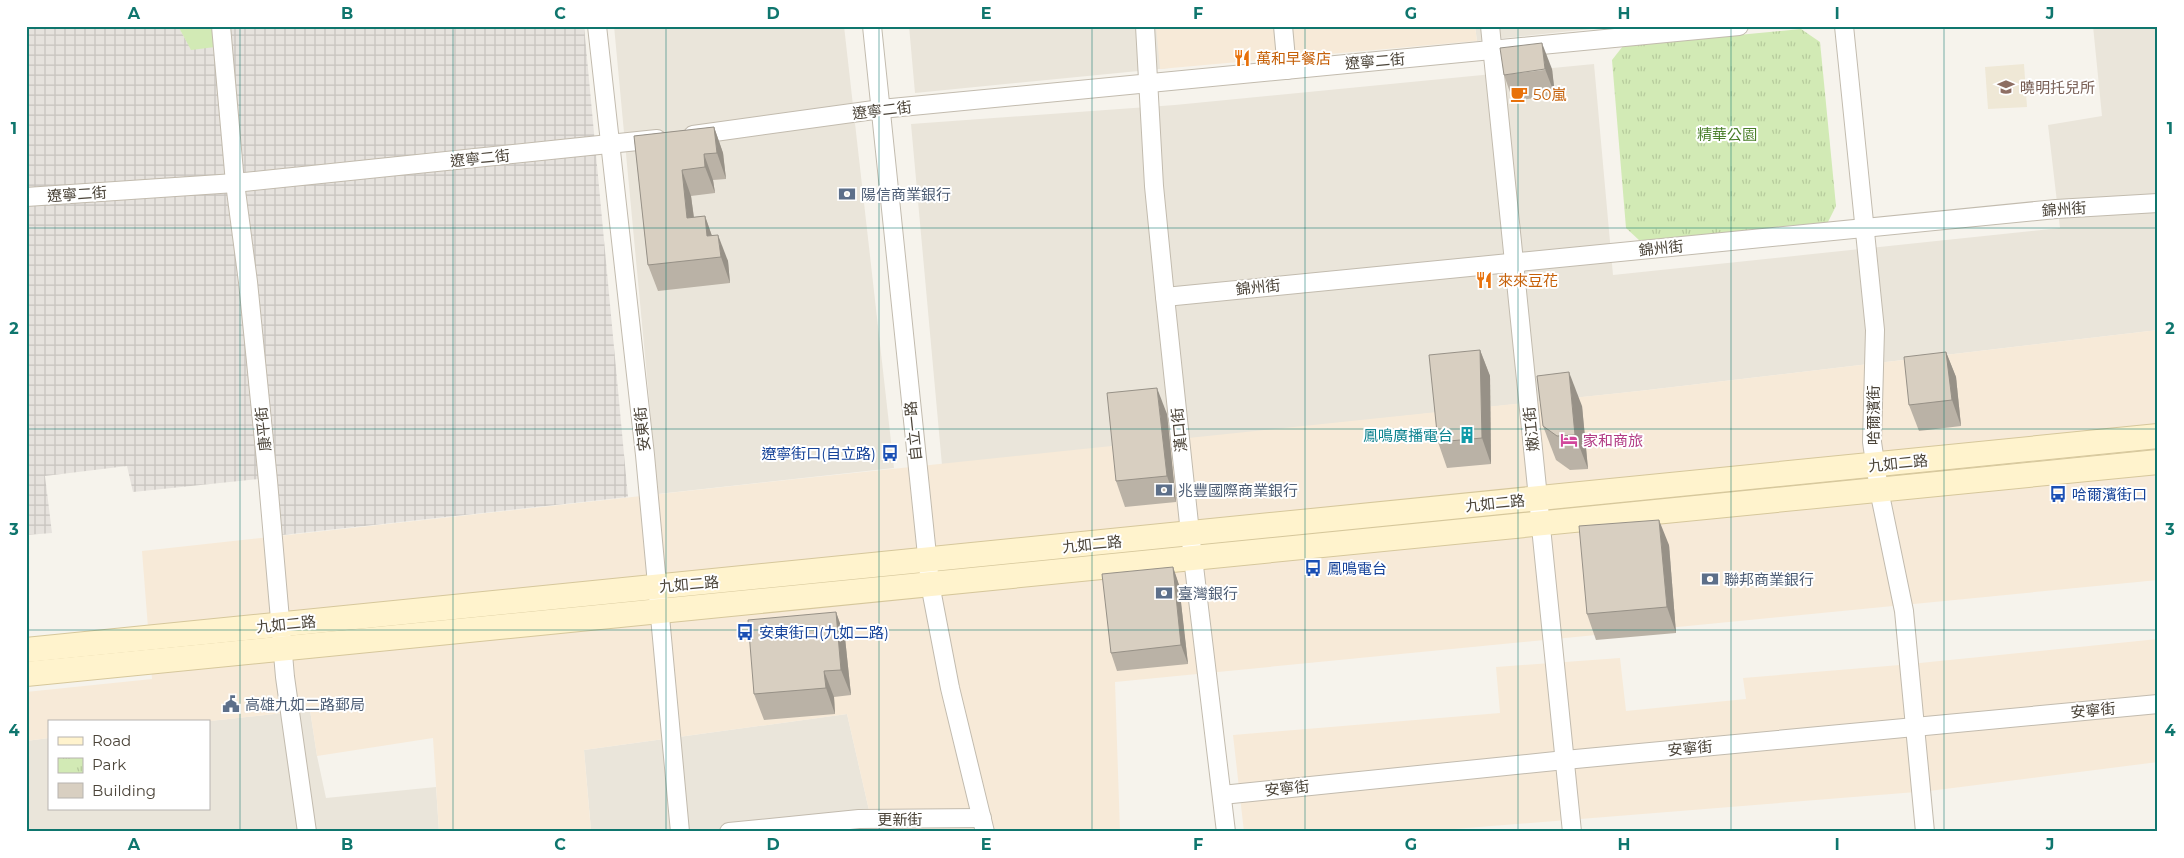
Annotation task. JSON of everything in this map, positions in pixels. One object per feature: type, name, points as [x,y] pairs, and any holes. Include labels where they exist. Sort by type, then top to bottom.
[{"type":"street","name":"康平街","points":[[221,26],[235,183],[248,282],[266,462],[282,649],[307,832]]},
{"type":"street","name":"安東街","points":[[597,26],[658,587],[680,832]]},
{"type":"street","name":"自立一路","points":[[872,26],[929,572],[950,688],[984,825]]},
{"type":"street","name":"漢口街","points":[[1145,26],[1154,186],[1165,297],[1190,533],[1226,832]]},
{"type":"street","points":[[1283,26],[1287,70]]},
{"type":"street","name":"嫩江街","points":[[1490,26],[1572,832]]},
{"type":"street","name":"遼寧二街","points":[[26,197],[235,183],[609,145],[881,109],[1739,26]]},
{"type":"street","name":"哈爾濱街","points":[[1844,26],[1875,330],[1872,442],[1879,490],[1904,611],[1925,832]]},
{"type":"street","name":"錦州街","points":[[1165,297],[2056,209],[2158,203]]},
{"type":"street","name":"九如二路","points":[[26,674],[660,611],[1190,533],[2158,436]]},
{"type":"street","name":"九如二路","points":[[26,650],[658,587],[1193,557],[2158,462]]},
{"type":"street","name":"安寧街","points":[[1222,795],[1565,760],[2158,704]]},
{"type":"street","name":"更新街","points":[[729,832],[859,819],[984,825]]},
{"type":"shaded area","points":[[26,26],[178,26],[191,49],[213,26],[584,26],[628,497],[264,537],[259,479],[133,492],[127,466],[45,476],[52,533],[26,535]]},
{"type":"shaded area","points":[[614,26],[844,26],[894,468],[658,494]]},
{"type":"shaded area","points":[[909,26],[1163,26],[1169,68],[915,93]]},
{"type":"shaded area","points":[[1156,26],[1475,26],[1477,41],[1160,69]]},
{"type":"shaded area","points":[[1475,26],[1620,26],[1477,41]]},
{"type":"shaded area","points":[[2093,26],[2158,26],[2158,330],[1639,391],[942,465],[911,124],[1175,105],[1594,64],[1613,275],[2060,228],[2048,125],[2102,116]]},
{"type":"shaded area","name":"曉明托兒所","points":[[2024,64],[2027,107],[1988,109],[1985,67]]},
{"type":"shaded area","points":[[2158,330],[2158,580],[1115,682],[1120,832],[874,832],[847,714],[584,750],[591,831],[581,832],[439,832],[433,738],[317,756],[310,710],[210,721],[48,720],[48,738],[26,741],[26,692],[152,679],[142,551],[787,480],[1639,391]]},
{"type":"shaded area","points":[[2158,639],[2158,762],[1929,791],[1417,832],[1244,832],[1233,735],[1500,713],[1496,667],[1620,658],[1626,711],[1746,699],[1743,678],[1900,665]]},
{"type":"shaded area","points":[[310,710],[326,798],[436,787],[439,832],[26,832],[26,741],[48,738],[48,810],[210,810],[210,721]]},
{"type":"shaded area","points":[[847,714],[874,832],[581,832],[591,830],[584,750]]},
{"type":"green space","points":[[178,26],[213,26],[215,47],[191,50]]},
{"type":"green space","name":"精華公園","points":[[1801,29],[1820,42],[1836,206],[1828,222],[1640,241],[1626,228],[1612,60],[1623,46]]},
{"type":"building","points":[[1542,43],[1545,69],[1504,75],[1500,48]]},
{"type":"building","points":[[714,127],[717,153],[704,154],[705,167],[682,170],[687,218],[705,216],[707,236],[718,235],[721,257],[648,265],[634,136]]},
{"type":"building","points":[[1480,350],[1482,438],[1438,442],[1429,355]]},
{"type":"building","points":[[1946,352],[1952,400],[1909,405],[1904,357]]},
{"type":"building","points":[[1569,372],[1575,435],[1557,436],[1543,426],[1537,376]]},
{"type":"building","points":[[1157,388],[1167,476],[1116,481],[1107,393]]},
{"type":"building","points":[[1659,520],[1667,607],[1587,614],[1579,526]]},
{"type":"building","points":[[1173,567],[1181,645],[1111,653],[1102,574]]},
{"type":"building","points":[[836,612],[841,670],[824,671],[826,688],[754,694],[748,620]]},
{"type":"place","name":"萬和早餐店","points":[[1242,58]]},
{"type":"place","name":"曉明托兒所","points":[[2006,87]]},
{"type":"place","name":"50嵐","points":[[1519,94]]},
{"type":"place","name":"陽信商業銀行","points":[[847,194]]},
{"type":"place","name":"來來豆花","points":[[1484,280]]},
{"type":"place","name":"鳳鳴廣播電台","points":[[1467,435]]},
{"type":"place","name":"家和商旅","points":[[1569,440]]},
{"type":"place","name":"遼寧街口(自立路)","points":[[890,453]]},
{"type":"place","name":"兆豐國際商業銀行","points":[[1164,490]]},
{"type":"place","name":"哈爾濱街口","points":[[2058,494]]},
{"type":"place","name":"鳳鳴電台","points":[[1313,568]]},
{"type":"place","name":"聯邦商業銀行","points":[[1710,579]]},
{"type":"place","name":"臺灣銀行","points":[[1164,593]]},
{"type":"place","name":"安東街口(九如二路)","points":[[745,632]]},
{"type":"place","name":"高雄九如二路郵局","points":[[231,704]]}]
